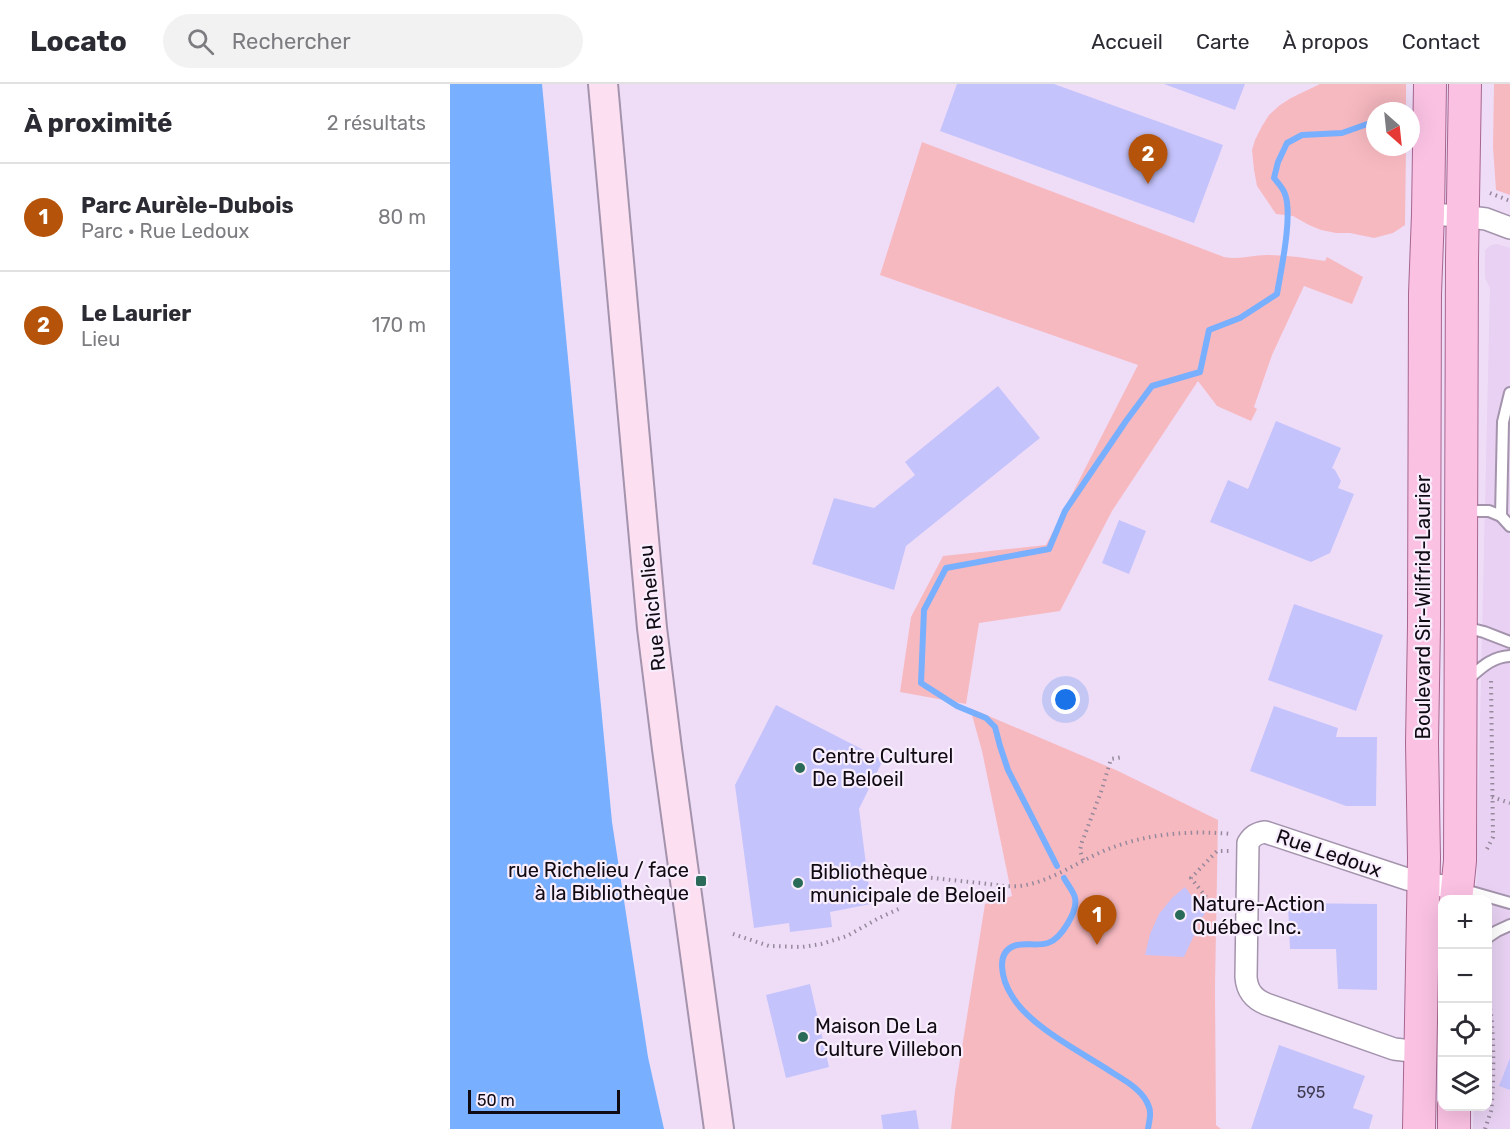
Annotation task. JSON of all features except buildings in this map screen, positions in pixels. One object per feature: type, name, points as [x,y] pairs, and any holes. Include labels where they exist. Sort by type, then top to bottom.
[{"type":"main road","name":"Rue Richelieu","points":[[603,84],[652,627],[719,1129]]},
{"type":"main road","name":"Boulevard Sir-Wilfrid-Laurier","points":[[1419,1129],[1424,858],[1422,743],[1425,294],[1430,84]]},
{"type":"main road","name":"Boulevard Sir-Wilfrid-Laurier","points":[[1457,894],[1460,861],[1462,216],[1465,84]]},
{"type":"main road","points":[[1454,1111],[1455,1129]]},
{"type":"street","points":[[1428,214],[1486,219],[1510,228]]},
{"type":"street","name":"Rue Ledoux","points":[[1420,1052],[1394,1049],[1264,1004],[1251,994],[1246,977],[1250,839],[1261,832],[1271,833],[1457,894]]},
{"type":"lane","points":[[1501,516],[1503,422],[1510,393]]},
{"type":"lane","points":[[1461,512],[1489,512],[1501,516],[1510,526]]},
{"type":"lane","points":[[1461,626],[1510,642]]},
{"type":"lane","points":[[1461,686],[1490,661],[1510,656]]},
{"type":"lane","points":[[1457,894],[1510,903]]},
{"type":"lane","points":[[1492,934],[1510,925]]},
{"type":"path","points":[[1490,194],[1510,201]]},
{"type":"path","points":[[1485,854],[1493,837],[1491,692]]},
{"type":"path","points":[[1083,860],[1080,850],[1082,842],[1111,759],[1123,757]]},
{"type":"path","points":[[1492,797],[1510,803]]},
{"type":"path","points":[[913,876],[1023,886],[1053,876],[1108,849],[1156,837],[1190,833],[1253,836]]},
{"type":"path","points":[[1201,909],[1210,903],[1191,878],[1216,851]]},
{"type":"path","points":[[733,934],[769,946],[821,945],[847,936],[901,908]]},
{"type":"path","points":[[1485,1129],[1491,1111],[1493,1085],[1491,1015],[1488,1003]]},
{"type":"shaded area","points":[[1320,84],[1406,84],[1406,102],[1366,102],[1366,156],[1406,156],[1405,225],[1393,233],[1374,238],[1321,230],[1293,216],[1276,214],[1257,186],[1252,150],[1269,115],[1291,98]]},
{"type":"shaded area","points":[[1494,84],[1510,84],[1510,195],[1496,190],[1493,147]]},
{"type":"shaded area","points":[[922,142],[1224,257],[1274,255],[1325,261],[1327,257],[1363,277],[1352,304],[1304,286],[1272,355],[1254,407],[1257,409],[1251,421],[1217,406],[1198,381],[1112,511],[1060,611],[979,623],[966,704],[900,692],[911,617],[943,556],[1046,545],[1138,365],[880,275]]},
{"type":"shaded area","points":[[1497,244],[1510,248],[1510,1129],[1473,1129],[1474,1111],[1492,1111],[1492,895],[1476,895],[1490,288],[1485,278],[1485,250]]},
{"type":"shaded area","points":[[970,708],[1116,770],[1218,820],[1215,987],[1216,1125],[1221,1129],[951,1129],[985,904],[1012,896],[982,751]]},
{"type":"water","points":[[450,84],[542,84],[612,822],[648,1057],[664,1129],[450,1129]]},
{"type":"waterway","points":[[1057,866],[1008,770],[995,727],[986,718],[957,706],[921,683],[924,610],[946,568],[1049,549],[1065,511],[1152,386],[1200,372],[1209,330],[1240,318],[1277,294],[1286,243],[1288,215],[1285,194],[1274,178],[1278,162],[1287,143],[1302,135],[1342,133],[1366,124]]},
{"type":"waterway","points":[[1064,878],[1075,898],[1074,910],[1068,924],[1058,936],[1048,943],[1021,944],[1010,948],[1002,960],[1003,975],[1012,996],[1031,1018],[1044,1029],[1139,1091],[1147,1101],[1150,1110],[1148,1129]]},
{"type":"place","name":"Le Laurier","points":[[1148,184]]},
{"type":"place","name":"Centre Culturel De Beloeil","points":[[800,768]]},
{"type":"place","name":"rue Richelieu / face à la Bibliothèque","points":[[701,881]]},
{"type":"place","name":"Bibliothèque municipale de Beloeil","points":[[798,883]]},
{"type":"place","name":"Nature-Action Québec Inc.","points":[[1180,915]]},
{"type":"place","name":"Parc Aurèle-Dubois","points":[[1097,945]]},
{"type":"place","name":"Maison De La Culture Villebon","points":[[803,1037]]}]
